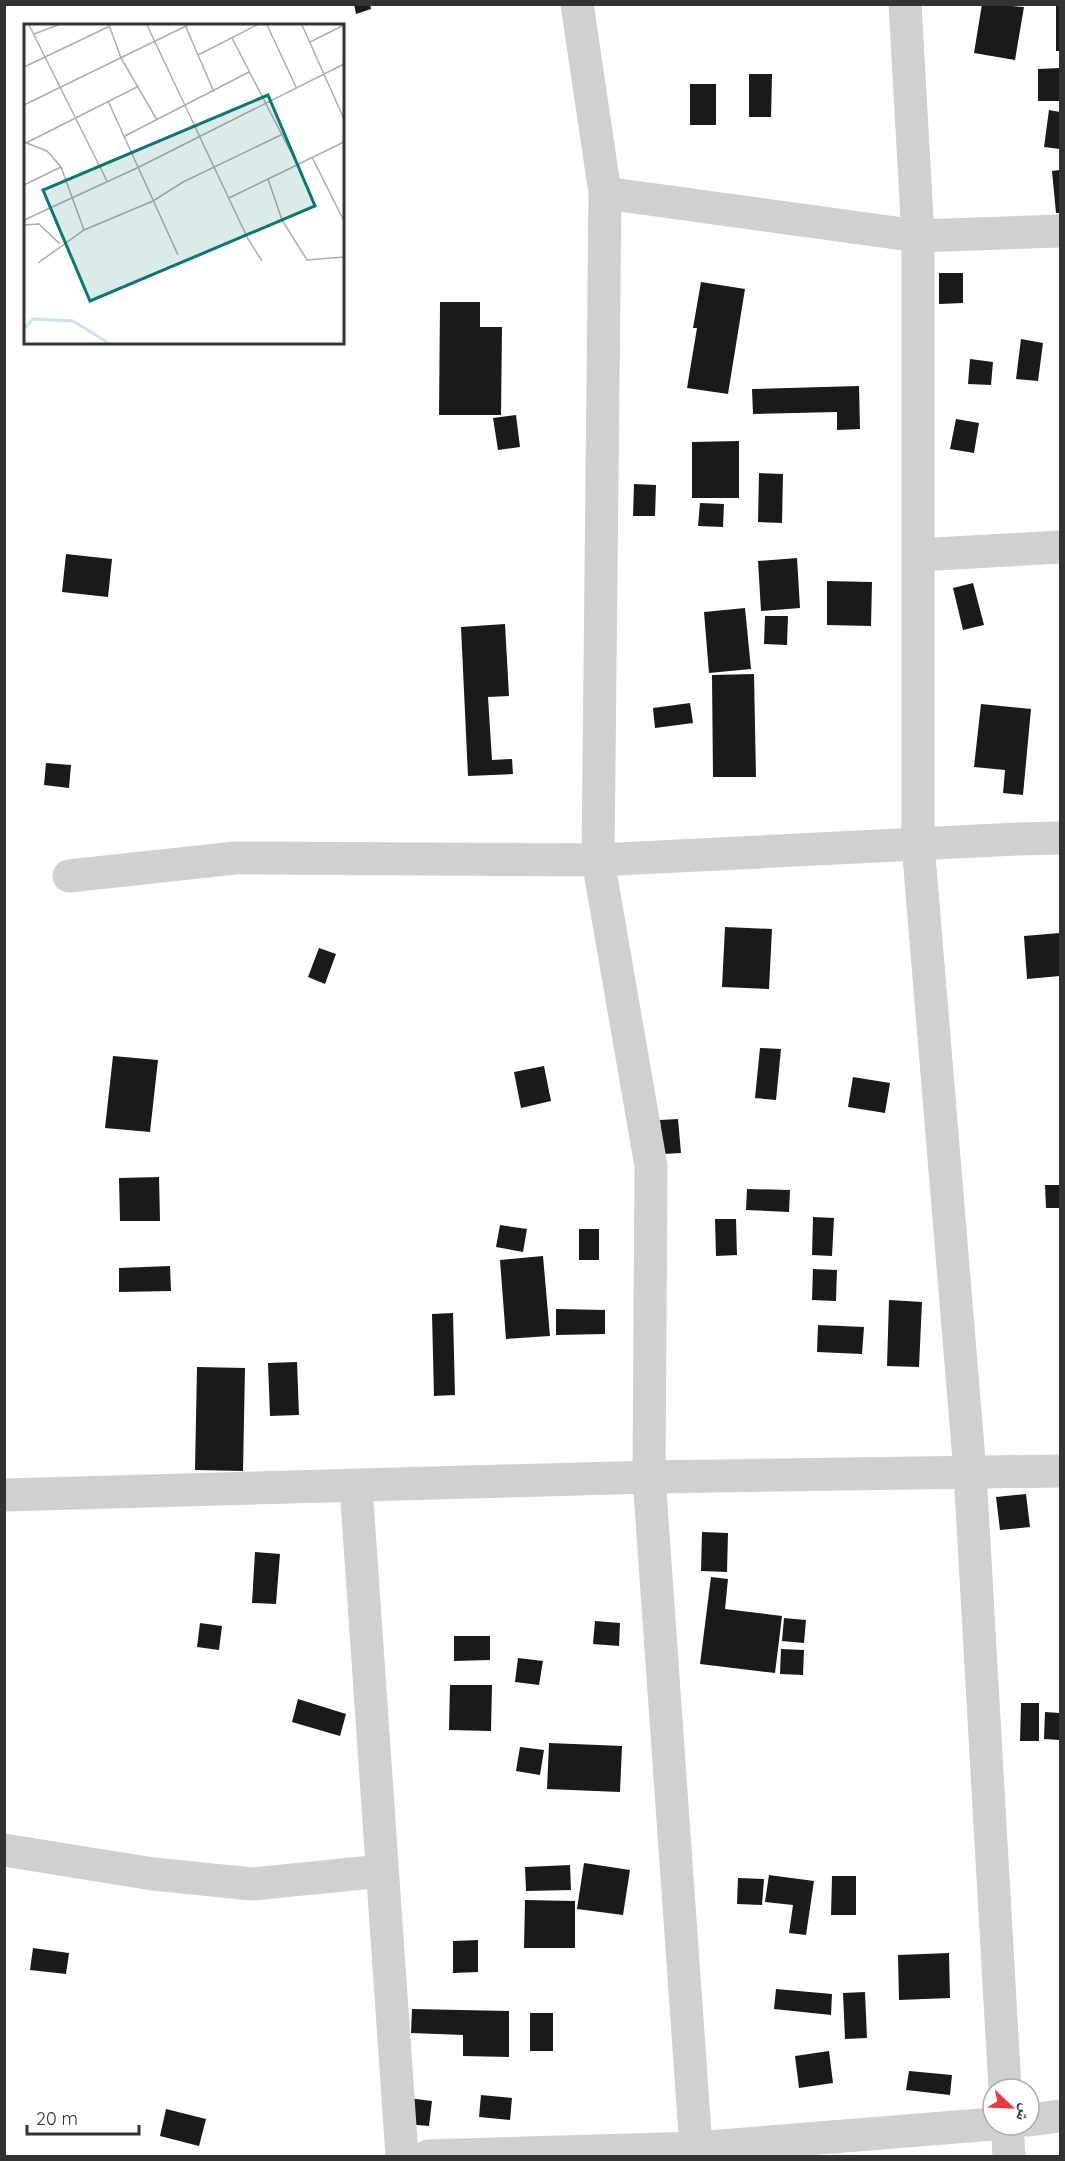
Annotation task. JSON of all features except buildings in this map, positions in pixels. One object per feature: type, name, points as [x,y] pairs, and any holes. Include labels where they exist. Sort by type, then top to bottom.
[{"type":"street","points":[[577,4],[605,193],[598,860],[651,1166],[649,1477],[696,2148]]},
{"type":"street","points":[[905,4],[918,236],[918,844],[970,1472],[1004,2077]]},
{"type":"street","points":[[605,193],[918,236],[1060,231]]},
{"type":"street","points":[[918,555],[1060,547]]},
{"type":"street","points":[[69,876],[235,858],[598,860],[1060,838]]},
{"type":"street","points":[[4,1495],[649,1477],[1060,1471]]},
{"type":"street","points":[[356,1486],[402,2157]]},
{"type":"street","points":[[4,1850],[153,1874],[252,1884],[382,1870]]},
{"type":"street","points":[[1041,2118],[1060,2116]]},
{"type":"street","points":[[428,2157],[696,2148],[981,2125]]},
{"type":"street","points":[[1008,2137],[1009,2157]]}]
